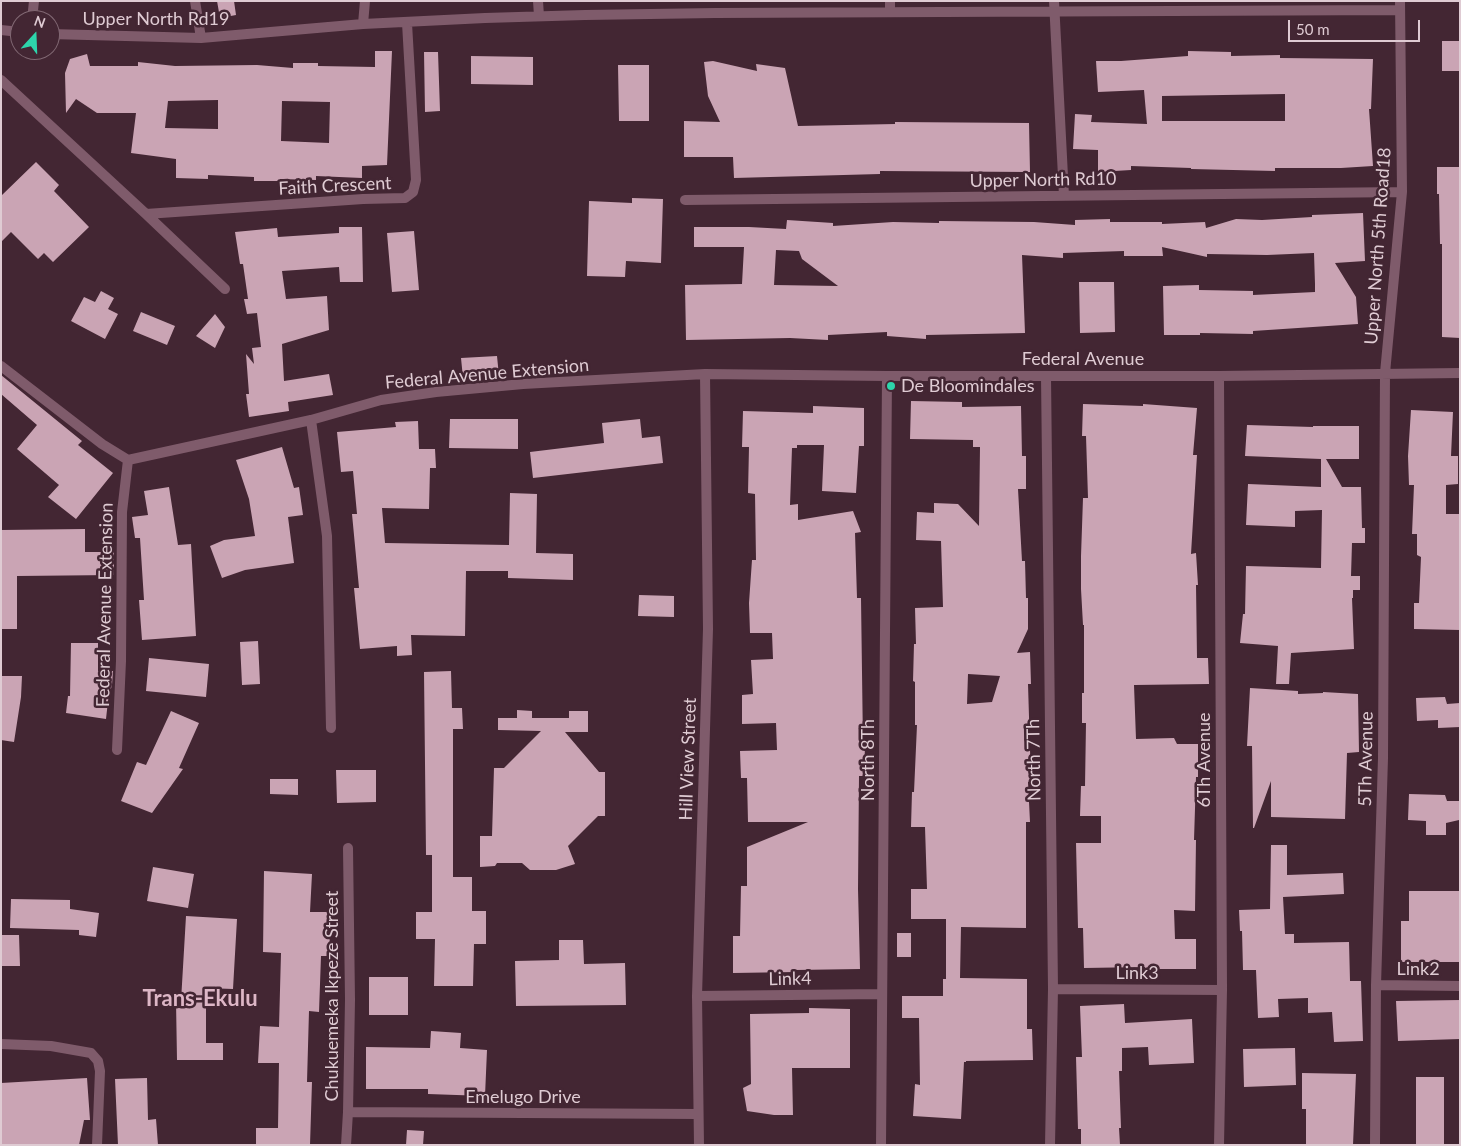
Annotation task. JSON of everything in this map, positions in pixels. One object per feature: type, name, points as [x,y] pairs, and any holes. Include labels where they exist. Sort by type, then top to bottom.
[{"type":"street","points":[[195,1],[201,38]]},
{"type":"street","points":[[363,24],[365,1]]},
{"type":"street","points":[[538,1],[539,16]]},
{"type":"street","points":[[714,1],[715,13]]},
{"type":"street","points":[[890,1],[890,12]]},
{"type":"street","points":[[1054,1],[1064,196]]},
{"type":"street","name":"Upper North Rd19","points":[[60,34],[201,38],[363,24],[539,16],[715,13],[1054,12],[1225,6],[1400,6]]},
{"type":"street","name":"Upper North 5th Road18","points":[[1385,373],[1402,192],[1400,6]]},
{"type":"street","name":"Faith Crescent","points":[[146,214],[363,199],[405,198],[413,192],[416,180],[407,23]]},
{"type":"street","points":[[1,80],[225,289]]},
{"type":"street","name":"Upper North Rd10","points":[[685,200],[1402,192]]},
{"type":"street","points":[[1,366],[102,444],[128,460]]},
{"type":"street","name":"5Th Avenue","points":[[1375,1145],[1376,985],[1383,758],[1385,373]]},
{"type":"street","name":"Federal Avenue","points":[[705,374],[1219,376],[1460,373]]},
{"type":"street","name":"Federal Avenue Extension","points":[[117,750],[121,661],[122,512],[128,460],[311,420],[381,400],[436,392],[523,384],[705,374]]},
{"type":"street","name":"Hill View Street","points":[[699,1145],[698,996],[708,629],[705,374]]},
{"type":"street","name":"North 8Th","points":[[881,1145],[887,376]]},
{"type":"street","name":"North 7Th","points":[[1046,376],[1053,989],[1050,1145]]},
{"type":"street","name":"6Th Avenue","points":[[1219,376],[1222,990],[1220,1145]]},
{"type":"street","points":[[311,420],[327,536],[331,728]]},
{"type":"street","name":"Chukuemeka Ikpeze Street","points":[[346,1145],[350,1000],[348,848]]},
{"type":"street","name":"Link2","points":[[1376,985],[1460,986]]},
{"type":"street","name":"Link3","points":[[1053,989],[1222,990]]},
{"type":"street","name":"Link4","points":[[698,996],[882,994]]},
{"type":"street","points":[[1,1044],[51,1046],[91,1053],[98,1060],[100,1072],[97,1145]]},
{"type":"street","name":"Emelugo Drive","points":[[348,1112],[698,1114]]},
{"type":"building","points":[[217,1],[234,1],[236,15],[220,18]]},
{"type":"building","points":[[1442,41],[1460,41],[1460,71],[1442,71]]},
{"type":"building","points":[[375,51],[392,51],[387,165],[362,166],[362,178],[316,176],[316,180],[280,179],[280,181],[254,181],[254,177],[208,175],[208,179],[176,178],[176,159],[131,153],[136,113],[97,113],[76,99],[66,113],[65,73],[70,59],[87,54],[90,66],[138,66],[138,62],[175,66],[257,65],[293,68],[293,63],[318,63],[318,66],[375,67]],"holes":[[[218,100],[218,129],[165,128],[168,101]],[[282,101],[330,102],[329,143],[281,141]]]},
{"type":"building","points":[[1188,51],[1231,52],[1231,56],[1280,55],[1280,58],[1373,59],[1371,109],[1369,109],[1373,166],[1275,168],[1275,171],[1131,166],[1131,170],[1098,172],[1098,150],[1073,149],[1075,114],[1092,115],[1091,122],[1147,124],[1144,90],[1098,92],[1096,61],[1188,56]],"holes":[[[1285,94],[1285,121],[1162,121],[1162,96]]]},
{"type":"building","points":[[424,52],[438,52],[440,111],[425,112]]},
{"type":"building","points":[[471,56],[533,57],[533,85],[471,84]]},
{"type":"building","points":[[713,61],[757,71],[756,64],[785,68],[798,126],[895,124],[895,122],[1029,123],[1030,172],[880,171],[880,174],[734,178],[733,157],[684,157],[684,121],[720,122],[708,96],[704,62]]},
{"type":"building","points":[[618,65],[649,65],[649,121],[619,121]]},
{"type":"building","points":[[36,162],[59,185],[54,191],[89,227],[53,262],[44,253],[38,259],[11,232],[1,242],[1,196]]},
{"type":"building","points":[[1437,167],[1460,167],[1460,338],[1442,337],[1442,244],[1440,244]]},
{"type":"building","points":[[632,198],[663,199],[661,263],[626,261],[625,277],[587,276],[589,201],[632,203]]},
{"type":"building","points":[[1363,213],[1365,261],[1335,263],[1356,297],[1358,324],[1253,331],[1253,334],[1200,333],[1200,335],[1164,335],[1163,286],[1199,285],[1199,290],[1253,291],[1253,295],[1315,292],[1315,284],[1314,253],[1267,255],[1207,254],[1207,257],[1162,247],[1163,256],[1124,256],[1124,251],[1063,253],[1063,258],[1022,255],[1025,333],[926,335],[926,339],[887,336],[887,332],[828,335],[828,340],[790,338],[686,340],[685,285],[742,284],[744,247],[694,247],[694,227],[786,229],[787,220],[833,223],[833,226],[893,222],[939,223],[939,221],[1034,222],[1075,225],[1075,220],[1110,219],[1110,222],[1162,222],[1162,224],[1205,222],[1206,228],[1236,219],[1262,220],[1312,217],[1312,215]],"holes":[[[776,250],[799,251],[802,259],[838,286],[774,285]]]},
{"type":"building","points":[[339,227],[362,227],[363,282],[340,282],[339,267],[282,271],[286,299],[327,296],[329,330],[282,344],[284,381],[329,374],[333,395],[288,402],[289,411],[249,417],[246,394],[249,394],[246,354],[254,364],[252,348],[261,347],[257,313],[247,314],[244,299],[248,299],[243,264],[240,264],[235,232],[277,228],[278,237],[339,233]]},
{"type":"building","points":[[414,231],[419,290],[392,292],[387,233]]},
{"type":"building","points":[[1079,282],[1114,282],[1115,332],[1080,333]]},
{"type":"building","points":[[101,291],[114,298],[108,309],[118,314],[105,339],[71,321],[84,297],[95,302]]},
{"type":"building","points":[[141,312],[175,326],[167,345],[133,331]]},
{"type":"building","points":[[215,314],[225,327],[215,348],[196,336]]},
{"type":"building","points":[[497,356],[499,376],[463,378],[461,358]]},
{"type":"building","points":[[1,375],[82,441],[78,445],[113,473],[76,519],[48,497],[59,485],[17,449],[37,425],[1,394]]},
{"type":"building","points":[[911,401],[962,402],[962,407],[1021,406],[1022,456],[1026,456],[1026,489],[1018,489],[1022,561],[1025,561],[1026,598],[1028,598],[1028,629],[1017,653],[1030,652],[1031,684],[1028,684],[1031,782],[1028,782],[1030,822],[1026,822],[1026,928],[961,927],[960,978],[1027,979],[1027,1029],[1032,1029],[1033,1060],[964,1062],[961,1119],[913,1116],[915,1084],[920,1085],[919,1018],[902,1018],[902,996],[943,996],[943,979],[946,979],[946,919],[911,919],[911,889],[927,889],[925,827],[911,827],[917,725],[915,725],[915,682],[913,681],[914,644],[916,644],[915,608],[943,607],[941,541],[916,540],[917,512],[934,513],[934,503],[958,504],[979,526],[980,447],[973,447],[973,440],[910,439]],"holes":[[[968,674],[1000,676],[992,702],[967,704]]]},
{"type":"building","points":[[1083,404],[1143,406],[1143,404],[1197,408],[1193,455],[1197,455],[1191,554],[1196,553],[1198,585],[1196,585],[1197,658],[1208,658],[1209,684],[1134,685],[1136,739],[1174,738],[1177,744],[1198,744],[1194,840],[1196,840],[1195,911],[1174,910],[1175,939],[1196,939],[1196,969],[1145,969],[1145,967],[1084,968],[1083,928],[1078,928],[1076,843],[1101,843],[1101,816],[1080,816],[1081,786],[1085,786],[1086,723],[1082,723],[1084,625],[1081,556],[1083,498],[1088,498],[1086,436],[1082,436]]},
{"type":"building","points":[[813,406],[864,408],[864,446],[859,446],[856,493],[822,491],[824,445],[797,445],[797,448],[792,448],[790,505],[798,504],[798,520],[853,511],[861,532],[855,533],[857,598],[861,598],[863,746],[865,746],[864,776],[859,776],[858,889],[860,969],[733,973],[733,936],[740,936],[741,886],[747,886],[747,847],[808,822],[748,822],[747,778],[741,778],[740,751],[777,750],[776,723],[742,724],[742,695],[753,694],[751,660],[773,659],[772,633],[750,633],[749,603],[752,560],[756,560],[755,494],[748,493],[749,447],[742,447],[743,411],[813,413]]},
{"type":"building","points":[[1411,410],[1453,412],[1451,456],[1458,456],[1458,484],[1446,485],[1446,514],[1460,514],[1460,630],[1414,629],[1414,603],[1419,603],[1421,557],[1417,555],[1417,534],[1412,534],[1414,485],[1409,485],[1408,456]]},
{"type":"building","points":[[450,419],[518,419],[518,449],[449,448]]},
{"type":"building","points":[[640,419],[642,438],[660,436],[663,463],[533,478],[530,452],[604,443],[602,423]]},
{"type":"building","points":[[418,421],[419,449],[435,449],[436,468],[430,468],[429,509],[382,508],[385,543],[509,545],[510,493],[537,494],[536,553],[573,554],[573,580],[508,578],[508,571],[466,571],[465,636],[411,635],[412,655],[397,656],[397,646],[360,649],[354,588],[359,588],[352,514],[357,514],[353,471],[341,472],[337,432],[396,427],[395,422]]},
{"type":"building","points":[[1247,425],[1359,426],[1359,459],[1326,459],[1342,487],[1361,487],[1362,528],[1365,528],[1365,543],[1352,543],[1351,576],[1360,576],[1360,590],[1353,590],[1352,598],[1354,649],[1291,653],[1289,684],[1276,684],[1278,646],[1240,643],[1243,614],[1245,614],[1246,566],[1321,568],[1322,510],[1295,511],[1295,527],[1246,525],[1248,484],[1321,487],[1321,459],[1245,456]]},
{"type":"building","points":[[282,447],[294,488],[299,487],[303,515],[288,517],[294,563],[245,570],[222,578],[210,546],[224,540],[255,536],[249,499],[236,460]]},
{"type":"building","points":[[169,487],[178,545],[191,544],[196,636],[142,640],[139,600],[144,600],[140,538],[135,538],[132,517],[148,515],[144,491]]},
{"type":"building","points":[[85,529],[85,552],[114,552],[114,575],[17,576],[17,629],[1,629],[1,530]]},
{"type":"building","points":[[639,595],[674,596],[674,617],[638,616]]},
{"type":"building","points":[[258,641],[260,684],[242,685],[240,642]]},
{"type":"building","points":[[71,643],[98,643],[98,671],[113,671],[106,719],[66,713],[68,696],[70,696]]},
{"type":"building","points":[[149,658],[209,664],[206,697],[146,691]]},
{"type":"building","points":[[451,671],[452,708],[462,708],[463,729],[453,729],[453,877],[472,877],[472,911],[486,911],[486,944],[474,944],[473,986],[434,986],[435,939],[416,939],[416,912],[432,912],[432,855],[426,855],[424,672]]},
{"type":"building","points":[[1,676],[22,676],[21,697],[14,742],[1,740]]},
{"type":"building","points":[[1250,688],[1298,691],[1298,694],[1323,692],[1358,694],[1359,752],[1347,753],[1345,819],[1271,817],[1271,781],[1253,828],[1252,746],[1247,746]]},
{"type":"building","points":[[1445,697],[1447,704],[1460,703],[1460,727],[1438,728],[1438,720],[1417,721],[1416,698]]},
{"type":"building","points":[[517,710],[532,711],[532,718],[569,718],[569,711],[588,711],[588,732],[565,732],[599,772],[605,772],[605,816],[598,816],[568,846],[575,864],[556,870],[530,870],[522,863],[497,863],[495,866],[480,867],[480,836],[492,836],[494,768],[504,768],[541,731],[498,730],[498,718],[517,718]]},
{"type":"building","points":[[171,711],[199,723],[179,768],[183,769],[152,813],[121,801],[137,762],[146,765]]},
{"type":"building","points":[[336,770],[376,770],[376,802],[337,803]]},
{"type":"building","points":[[270,779],[298,779],[298,795],[270,794]]},
{"type":"building","points":[[1409,794],[1445,795],[1447,801],[1459,801],[1459,820],[1446,823],[1446,835],[1426,835],[1426,821],[1408,820]]},
{"type":"building","points":[[1271,845],[1287,845],[1287,875],[1343,873],[1344,894],[1283,897],[1285,934],[1294,934],[1294,943],[1349,942],[1350,981],[1361,981],[1363,1041],[1334,1042],[1332,1012],[1308,1013],[1308,998],[1278,999],[1279,1017],[1258,1018],[1256,970],[1243,970],[1242,931],[1240,931],[1239,910],[1270,909]]},
{"type":"building","points":[[153,867],[194,874],[188,908],[147,901]]},
{"type":"building","points":[[264,871],[312,874],[310,912],[329,912],[330,956],[321,956],[319,1012],[309,1011],[307,1082],[312,1082],[310,1145],[256,1145],[256,1128],[278,1128],[279,1063],[258,1063],[260,1026],[279,1027],[281,953],[263,952]]},
{"type":"building","points":[[1409,891],[1460,891],[1460,962],[1401,962],[1401,921],[1409,921]]},
{"type":"building","points":[[11,899],[70,900],[70,909],[99,913],[96,937],[79,935],[79,930],[10,928]]},
{"type":"building","points":[[186,916],[237,919],[233,989],[206,988],[206,1043],[223,1043],[223,1060],[177,1060],[176,1001],[181,1001]]},
{"type":"building","points":[[897,933],[911,933],[911,957],[897,957]]},
{"type":"building","points":[[1,935],[19,935],[20,966],[1,966]]},
{"type":"building","points":[[559,940],[583,940],[584,964],[625,963],[626,1005],[516,1006],[515,961],[559,960]]},
{"type":"building","points":[[369,977],[408,977],[408,1015],[369,1015]]},
{"type":"building","points":[[1460,1000],[1460,1039],[1398,1041],[1396,1001]]},
{"type":"building","points":[[1124,1004],[1125,1023],[1192,1019],[1194,1063],[1149,1065],[1148,1047],[1122,1048],[1122,1071],[1119,1071],[1120,1145],[1081,1145],[1081,1129],[1078,1129],[1076,1057],[1082,1057],[1080,1006]]},
{"type":"building","points":[[809,1008],[850,1009],[850,1068],[792,1068],[793,1115],[774,1115],[747,1111],[743,1088],[751,1084],[750,1014],[809,1013]]},
{"type":"building","points":[[431,1031],[461,1033],[460,1048],[487,1050],[485,1096],[428,1094],[428,1089],[366,1089],[366,1047],[430,1048]]},
{"type":"building","points":[[1295,1048],[1296,1085],[1244,1087],[1243,1049]]},
{"type":"building","points":[[1302,1073],[1356,1074],[1353,1145],[1306,1145],[1306,1109],[1302,1109]]},
{"type":"building","points":[[1416,1077],[1444,1077],[1444,1145],[1416,1145]]},
{"type":"building","points":[[87,1078],[90,1120],[84,1120],[79,1145],[1,1145],[1,1083]]},
{"type":"building","points":[[147,1078],[148,1120],[156,1119],[158,1145],[118,1145],[115,1079]]},
{"type":"building","points":[[407,1130],[424,1131],[423,1145],[406,1145]]},
{"type":"place","name":"De Bloomindales","points":[[891,386]]},
{"type":"district","name":"Trans-Ekulu","points":[[200,999]]}]
